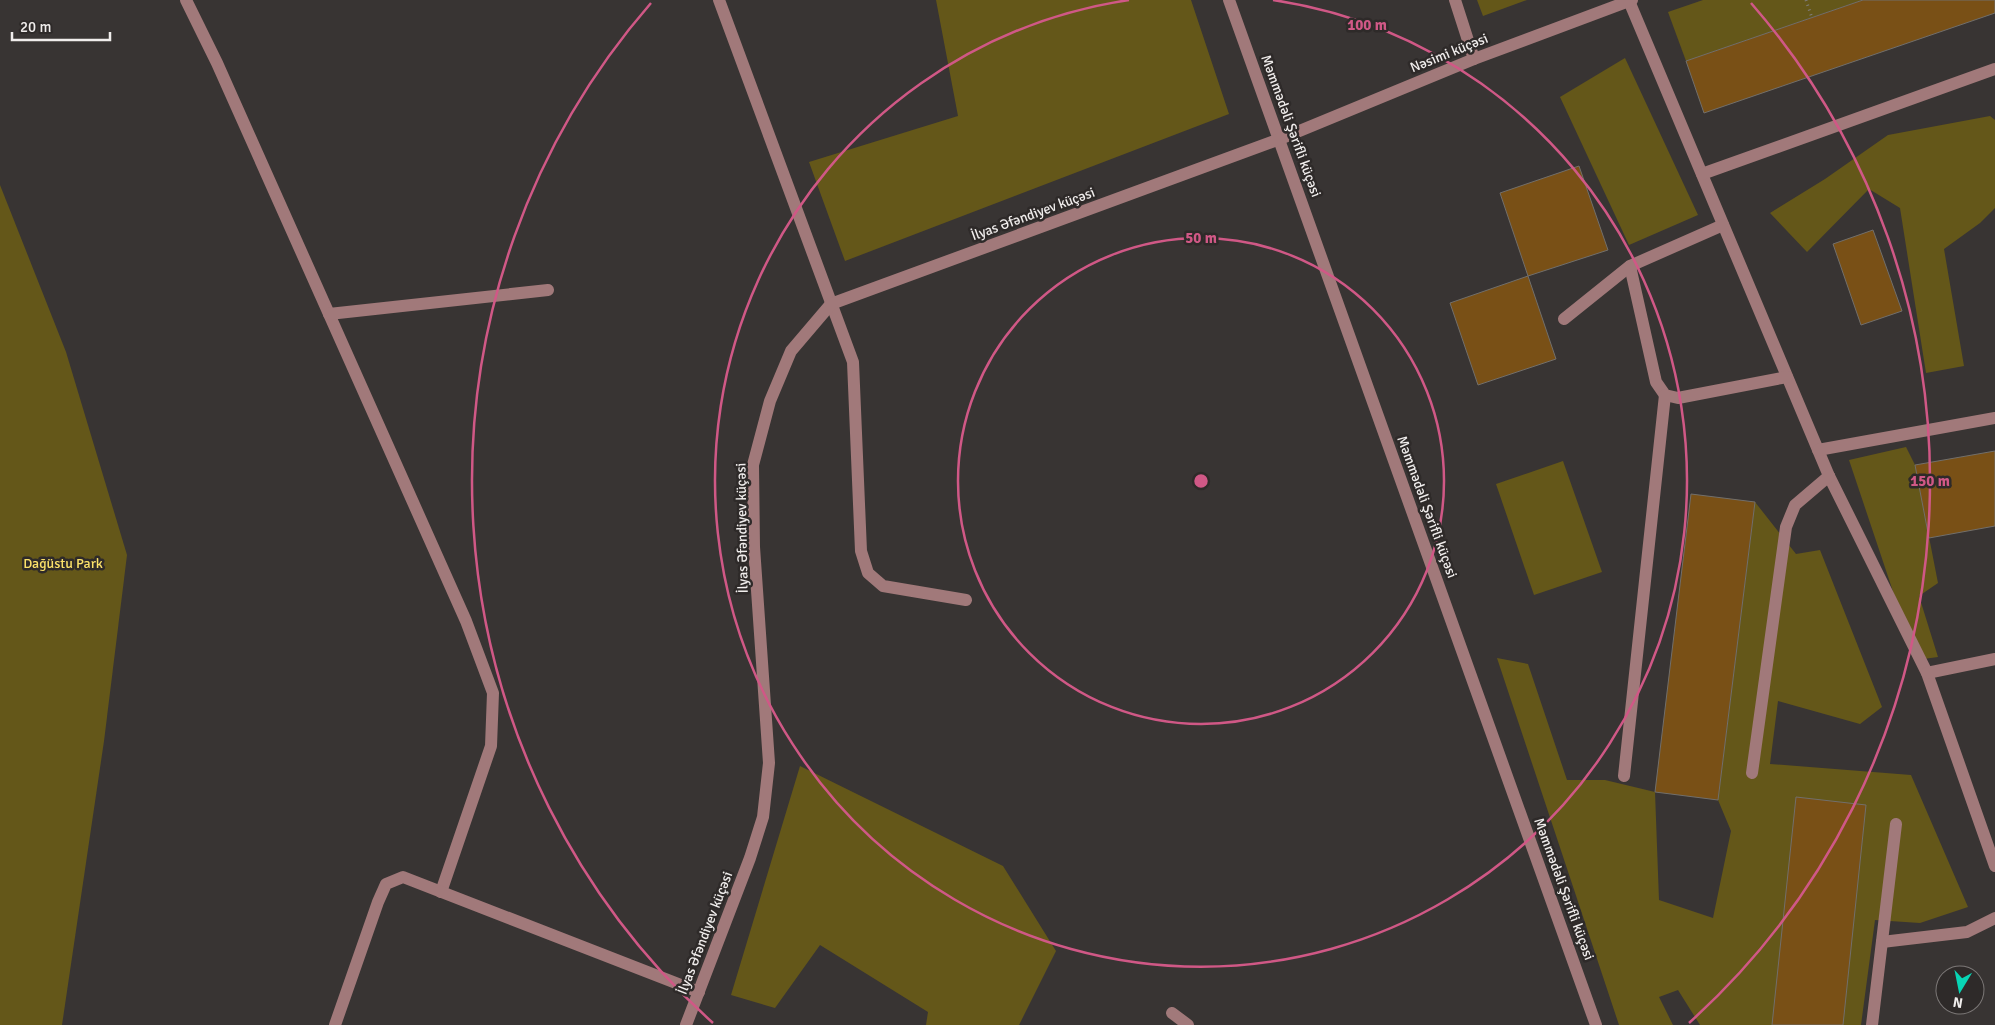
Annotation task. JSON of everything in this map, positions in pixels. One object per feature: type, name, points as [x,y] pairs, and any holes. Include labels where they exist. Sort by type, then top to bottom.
[{"type":"street","points":[[186,0],[217,63],[466,621],[493,693],[491,746],[441,892]]},
{"type":"street","points":[[719,0],[853,362],[861,551],[868,573],[883,586],[966,600]]},
{"type":"street","name":"Məmmədəli Şərifli küçəsi","points":[[1229,0],[1596,1025]]},
{"type":"street","points":[[1454,0],[1474,59]]},
{"type":"street","points":[[1631,0],[1829,476],[1927,673],[1995,866]]},
{"type":"street","name":"Nəsimi küçəsi","points":[[1280,140],[1474,59],[1631,0]]},
{"type":"street","points":[[1702,174],[1995,69]]},
{"type":"street","name":"İlyas Əfəndiyev küçəsi","points":[[686,1025],[750,858],[763,817],[769,763],[754,546],[753,465],[770,401],[791,351],[831,304],[1280,140]]},
{"type":"street","points":[[1564,319],[1630,266],[1723,225]]},
{"type":"street","points":[[1624,776],[1665,395],[1656,382],[1630,266]]},
{"type":"street","points":[[329,314],[548,290]]},
{"type":"street","points":[[1665,395],[1678,398],[1787,377]]},
{"type":"street","points":[[1818,450],[1995,418]]},
{"type":"street","points":[[1752,773],[1786,527],[1795,505],[1829,476]]},
{"type":"street","points":[[1927,673],[1995,659]]},
{"type":"street","points":[[1872,1025],[1896,824]]},
{"type":"street","points":[[335,1025],[386,884],[403,877],[698,992]]},
{"type":"street","points":[[1882,942],[1967,932],[1995,918]]},
{"type":"street","points":[[1172,1013],[1188,1025]]},
{"type":"path","points":[[1806,0],[1812,18]]},
{"type":"green space","points":[[936,0],[1191,0],[1229,114],[845,261],[809,162],[958,116]]},
{"type":"green space","points":[[1477,0],[1527,0],[1483,16]]},
{"type":"green space","points":[[1703,0],[1863,0],[1686,61],[1668,12]]},
{"type":"green space","points":[[1625,58],[1698,215],[1629,245],[1560,97]]},
{"type":"green space","points":[[1990,116],[1995,120],[1995,208],[1980,223],[1944,249],[1964,366],[1926,373],[1900,208],[1869,189],[1807,252],[1770,213],[1825,179],[1888,135]]},
{"type":"green space","name":"Dağüstu Park","points":[[0,185],[66,352],[127,555],[104,741],[62,1025],[0,1025]]},
{"type":"green space","points":[[1906,447],[1915,465],[1938,583],[1919,596],[1938,657],[1916,660],[1849,460]]},
{"type":"green space","points":[[1563,461],[1602,572],[1534,595],[1496,484]]},
{"type":"green space","points":[[1755,502],[1796,554],[1820,550],[1882,707],[1860,724],[1778,701],[1770,764],[1911,775],[1968,907],[1920,923],[1875,920],[1861,1025],[1700,1025],[1678,990],[1659,997],[1673,1025],[1619,1025],[1497,658],[1528,664],[1567,780],[1605,780],[1655,792],[1659,900],[1713,918],[1731,831],[1718,800]]},
{"type":"green space","points":[[800,766],[1003,866],[1056,951],[1019,1025],[926,1025],[928,1012],[820,945],[775,1008],[731,995]]},
{"type":"building","points":[[1863,0],[1995,0],[1995,13],[1704,113],[1686,61]]},
{"type":"building","points":[[1579,166],[1608,250],[1528,276],[1500,193]]},
{"type":"building","points":[[1873,230],[1902,311],[1861,325],[1833,244]]},
{"type":"building","points":[[1528,276],[1556,359],[1478,385],[1450,303]]},
{"type":"building","points":[[1995,451],[1995,526],[1929,538],[1915,465]]},
{"type":"building","points":[[1691,494],[1755,502],[1718,800],[1655,792]]},
{"type":"building","points":[[1796,797],[1866,805],[1843,1025],[1772,1025]]}]
